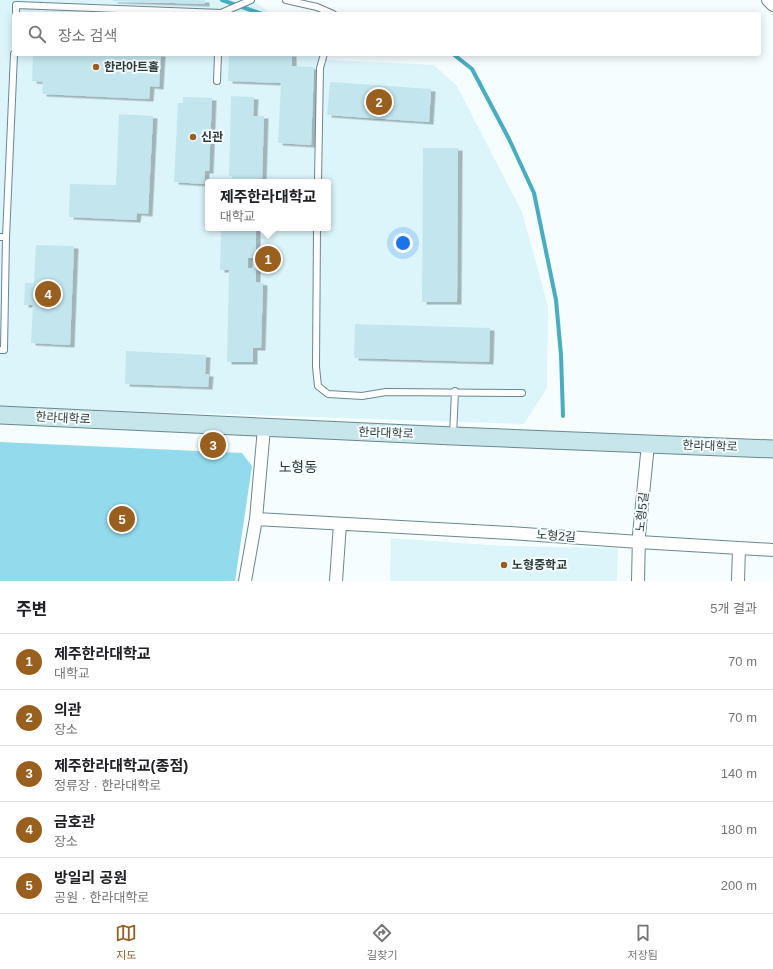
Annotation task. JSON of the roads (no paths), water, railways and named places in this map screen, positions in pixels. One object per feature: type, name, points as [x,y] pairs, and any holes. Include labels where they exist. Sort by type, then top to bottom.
[{"type":"main road","name":"한라대학로","points":[[0,415],[264,428],[773,449]]},
{"type":"street","points":[[768,0],[773,5]]},
{"type":"street","points":[[245,581],[256,519],[264,428]]},
{"type":"street","name":"노형5길","points":[[638,581],[639,542],[648,444]]},
{"type":"street","name":"노형2길","points":[[256,519],[510,533],[773,550]]},
{"type":"street","points":[[336,581],[340,524]]},
{"type":"street","points":[[738,581],[739,548]]},
{"type":"lane","points":[[286,0],[316,7],[328,12]]},
{"type":"lane","points":[[16,12],[16,5],[223,12],[249,1]]},
{"type":"lane","points":[[0,350],[4,350],[3,237],[14,56]]},
{"type":"lane","points":[[217,81],[218,56]]},
{"type":"lane","points":[[318,179],[320,68],[323,56]]},
{"type":"lane","points":[[318,231],[316,367],[318,386],[328,394],[362,396],[386,392],[455,391],[522,393]]},
{"type":"lane","points":[[453,436],[455,391]]},
{"type":"waterway","points":[[222,0],[256,12]]},
{"type":"waterway","points":[[456,56],[472,69],[509,139],[534,193],[556,300],[561,355],[563,416]]},
{"type":"place","name":"한라아트홀","points":[[96,67]]},
{"type":"place","name":"의관","points":[[379,102]]},
{"type":"place","name":"신관","points":[[193,137]]},
{"type":"place","name":"제주한라대학교","points":[[268,259]]},
{"type":"place","name":"금호관","points":[[48,294]]},
{"type":"place","name":"제주한라대학교(종점)","points":[[213,445]]},
{"type":"place","name":"방일리 공원","points":[[122,519]]},
{"type":"place","name":"노형중학교","points":[[504,565]]},
{"type":"district","name":"노형동","points":[[298,467]]}]
